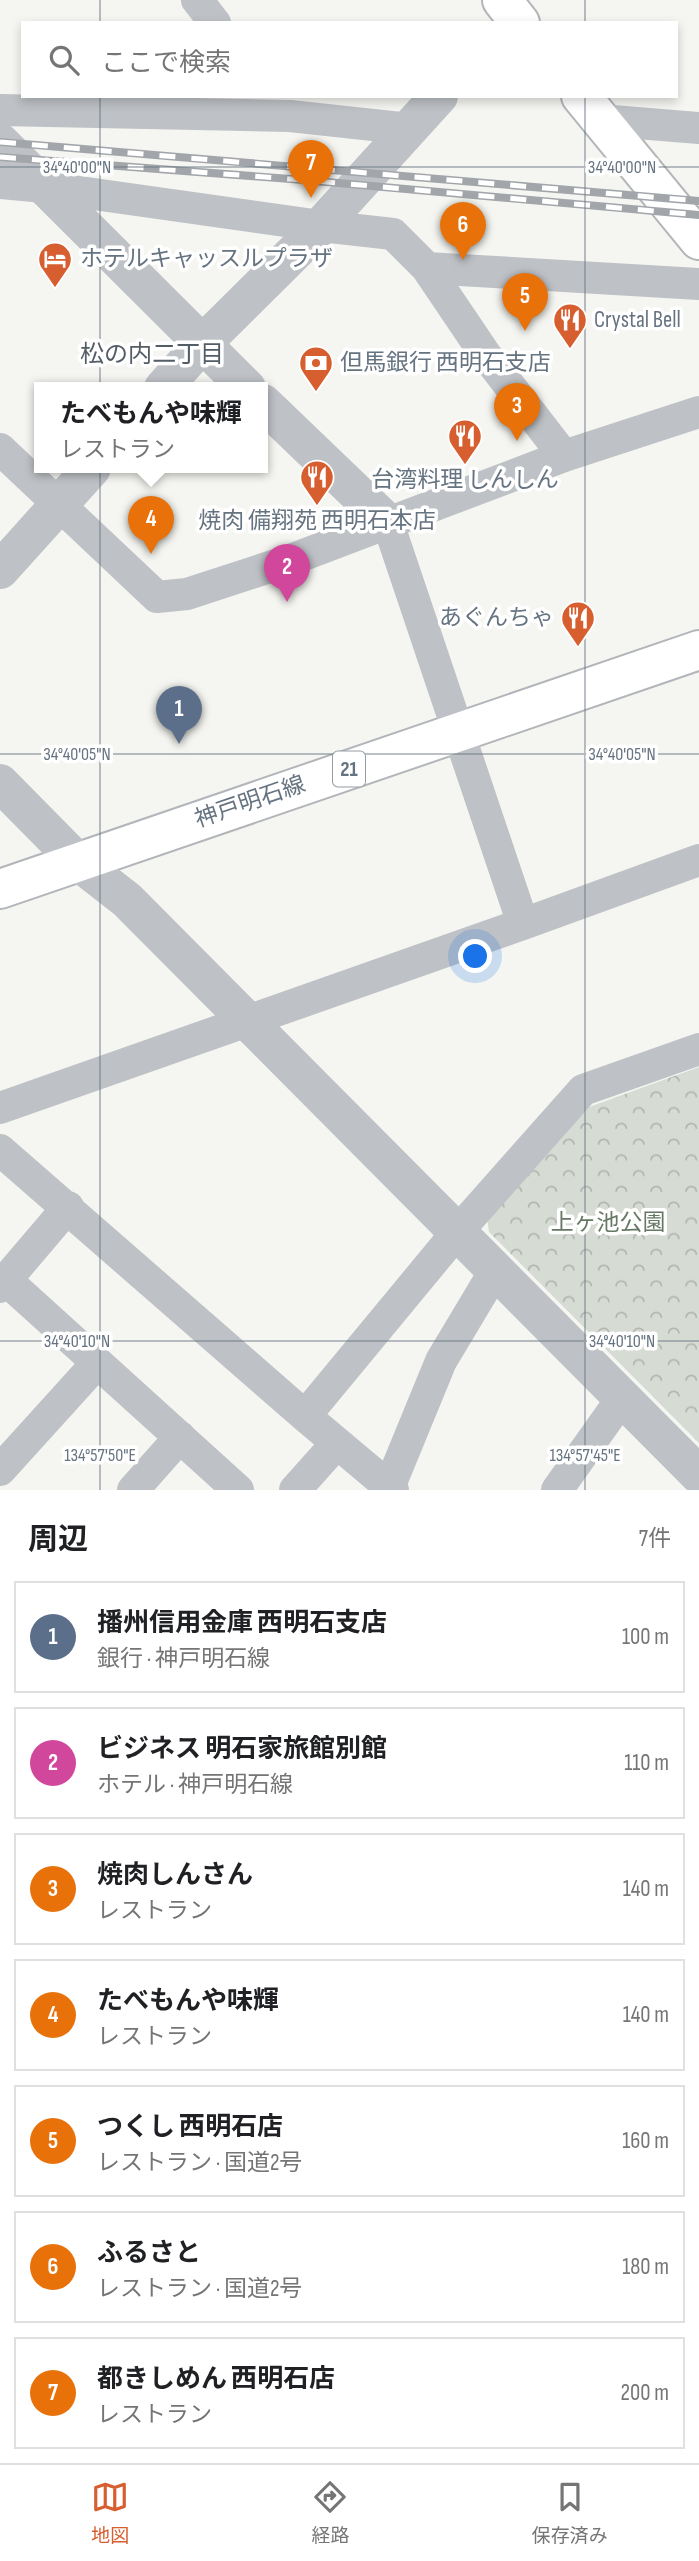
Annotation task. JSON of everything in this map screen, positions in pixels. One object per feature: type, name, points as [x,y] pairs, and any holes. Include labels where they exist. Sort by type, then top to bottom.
[{"type":"main road","points":[[590,108],[699,240]]},
{"type":"main road","name":"神戸明石線","points":[[0,889],[699,650]]},
{"type":"street","points":[[197,0],[213,21]]},
{"type":"street","points":[[168,382],[201,344],[321,226],[437,98]]},
{"type":"street","points":[[0,110],[282,106],[410,129]]},
{"type":"street","points":[[590,108],[699,128]]},
{"type":"street","points":[[0,142],[241,382]]},
{"type":"street","points":[[0,183],[393,234],[427,268],[485,354],[564,456]]},
{"type":"street","points":[[427,268],[699,284]]},
{"type":"street","points":[[268,408],[388,523],[523,924]]},
{"type":"street","points":[[0,449],[157,597],[187,594],[285,562],[564,456],[699,412]]},
{"type":"street","points":[[0,570],[88,473]]},
{"type":"street","points":[[0,783],[77,861],[127,900],[699,1475]]},
{"type":"street","points":[[0,1108],[699,860]]},
{"type":"street","points":[[304,1416],[458,1230],[583,1090],[699,1049]]},
{"type":"street","points":[[0,1150],[390,1489],[441,1361],[496,1269]]},
{"type":"street","points":[[68,1207],[3,1283],[239,1490]]},
{"type":"street","points":[[0,1470],[97,1363]]},
{"type":"street","points":[[556,1490],[623,1398]]},
{"type":"street","points":[[132,1490],[180,1437]]},
{"type":"street","points":[[295,1490],[337,1443]]},
{"type":"green space","name":"上ヶ池公園","points":[[699,1067],[699,1443],[489,1232],[487,1218],[589,1107]]},
{"type":"railway","points":[[0,142],[699,201]]},
{"type":"railway","points":[[0,157],[304,180],[699,215]]},
{"type":"place","name":"都きしめん 西明石店","points":[[311,198]]},
{"type":"place","name":"ふるさと","points":[[463,260]]},
{"type":"place","name":"ホテルキャッスルプラザ","points":[[55,289]]},
{"type":"place","name":"つくし 西明石店","points":[[525,331]]},
{"type":"place","name":"Crystal Bell","points":[[570,350]]},
{"type":"place","name":"但馬銀行 西明石支店","points":[[316,393]]},
{"type":"place","name":"焼肉しんさん","points":[[517,441]]},
{"type":"place","name":"台湾料理 しんしん","points":[[465,466]]},
{"type":"place","name":"焼肉 備翔苑 西明石本店","points":[[317,507]]},
{"type":"place","name":"たべもんや味輝","points":[[151,554]]},
{"type":"place","name":"ビジネス 明石家旅館別館","points":[[287,602]]},
{"type":"place","name":"あぐんちゃ","points":[[578,648]]},
{"type":"place","name":"播州信用金庫 西明石支店","points":[[179,744]]},
{"type":"district","name":"松の内二丁目","points":[[152,354]]}]
